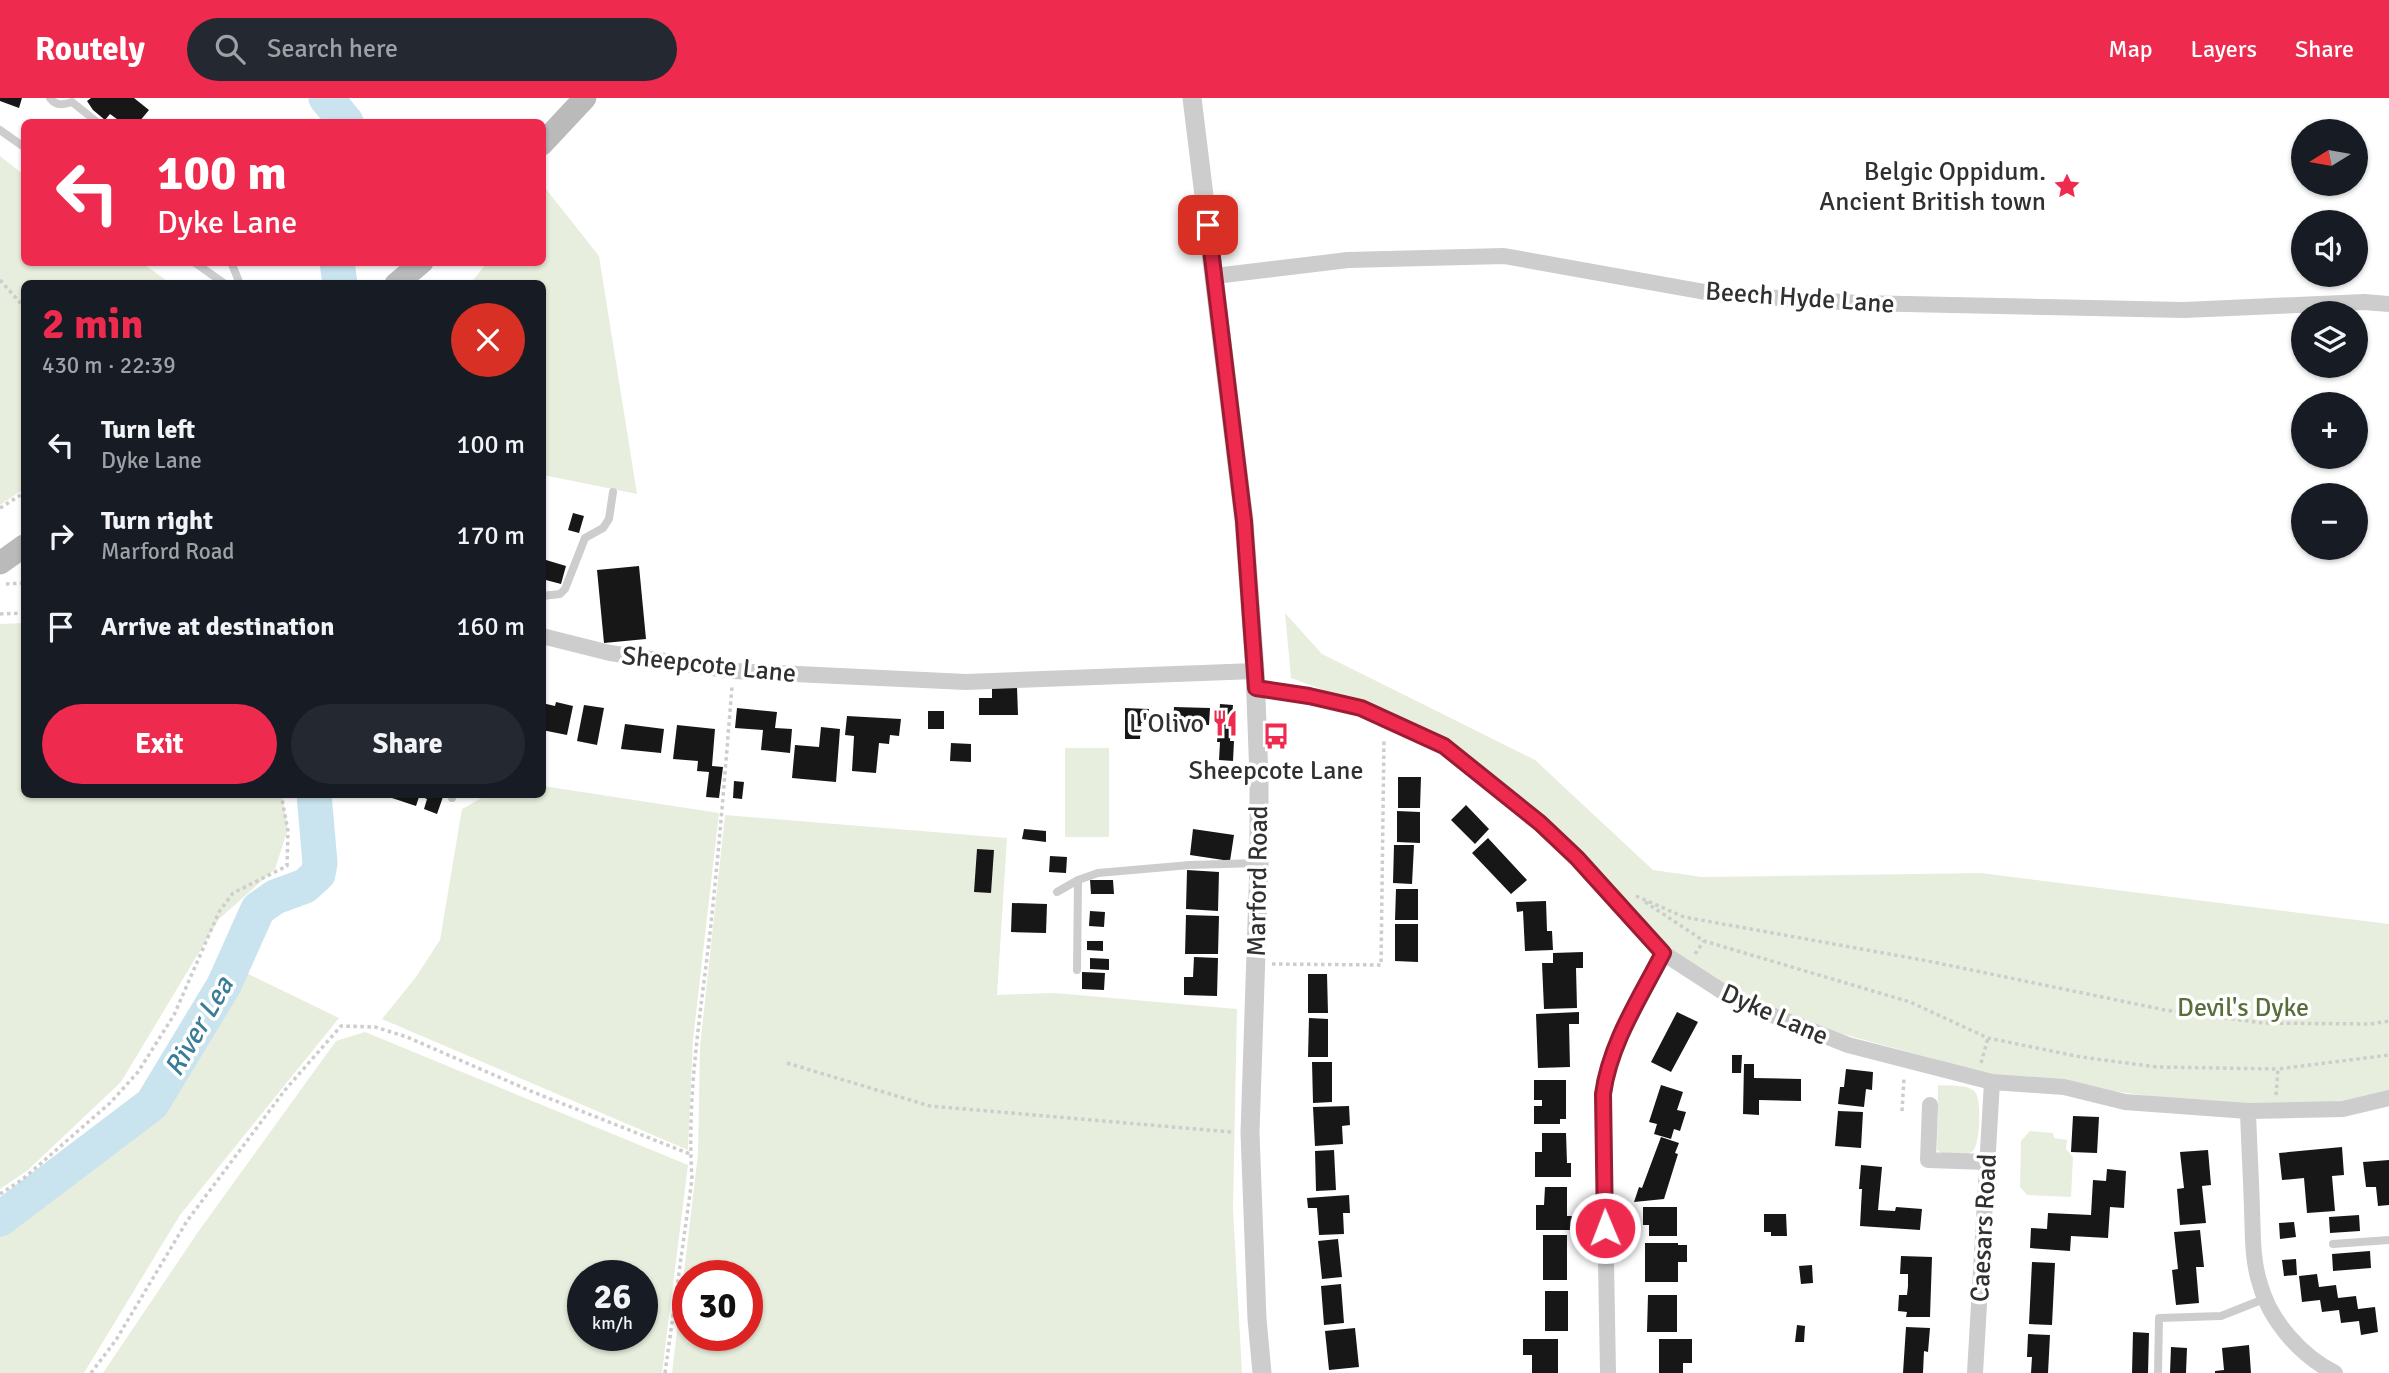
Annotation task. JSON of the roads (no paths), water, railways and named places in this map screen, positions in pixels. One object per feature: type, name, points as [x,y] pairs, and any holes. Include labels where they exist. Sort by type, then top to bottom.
[{"type":"main road","points":[[546,140],[585,98]]},
{"type":"main road","points":[[401,280],[417,266]]},
{"type":"street","name":"Marford Road","points":[[1192,98],[1244,521],[1256,680],[1259,863],[1250,1133],[1257,1320],[1262,1373]]},
{"type":"street","name":"Beech Hyde Lane","points":[[1215,276],[1348,260],[1504,256],[1716,294],[1846,302],[2184,310],[2364,302],[2389,304]]},
{"type":"street","name":"Sheepcote Lane","points":[[546,637],[610,653],[733,671],[966,682],[1256,680]]},
{"type":"street","name":"Dyke Lane","points":[[1256,680],[1361,708],[1444,746],[1540,823],[1577,858],[1663,953],[1737,1001],[1848,1045],[1985,1080],[2064,1087],[2125,1102],[2274,1111],[2343,1109],[2389,1098]]},
{"type":"street","points":[[1608,1373],[1604,1083],[1613,1053],[1663,953]]},
{"type":"street","name":"Caesars Road","points":[[1975,1373],[1987,1162],[1985,1080]]},
{"type":"street","points":[[1930,1105],[1928,1160],[1987,1162]]},
{"type":"street","points":[[2248,1111],[2255,1264],[2264,1298],[2283,1328],[2316,1369],[2335,1373]]},
{"type":"lane","points":[[51,98],[62,105],[72,100],[94,119]]},
{"type":"lane","points":[[0,131],[21,145]]},
{"type":"lane","points":[[200,266],[219,280]]},
{"type":"lane","points":[[546,596],[560,594],[565,589],[585,538],[603,528],[609,519],[613,492]]},
{"type":"lane","points":[[1057,892],[1098,873],[1190,865],[1259,863]]},
{"type":"lane","points":[[1077,970],[1078,880]]},
{"type":"lane","points":[[2333,1244],[2389,1240]]},
{"type":"lane","points":[[2158,1373],[2159,1318],[2221,1316],[2264,1298]]},
{"type":"waterway","name":"River Lea","points":[[326,98],[344,119]]},
{"type":"waterway","name":"River Lea","points":[[338,266],[339,280]]},
{"type":"waterway","name":"River Lea","points":[[0,1219],[152,1104],[224,985],[258,909],[275,897],[305,886],[318,874],[320,863],[314,798]]},
{"type":"place","name":"Belgic Oppidum. Ancient British town","points":[[2067,186]]},
{"type":"place","name":"L'Olivo","points":[[1225,723]]},
{"type":"place","name":"Sheepcote Lane","points":[[1276,736]]},
{"type":"park label","name":"Devil's Dyke","points":[[2243,1007]]}]
